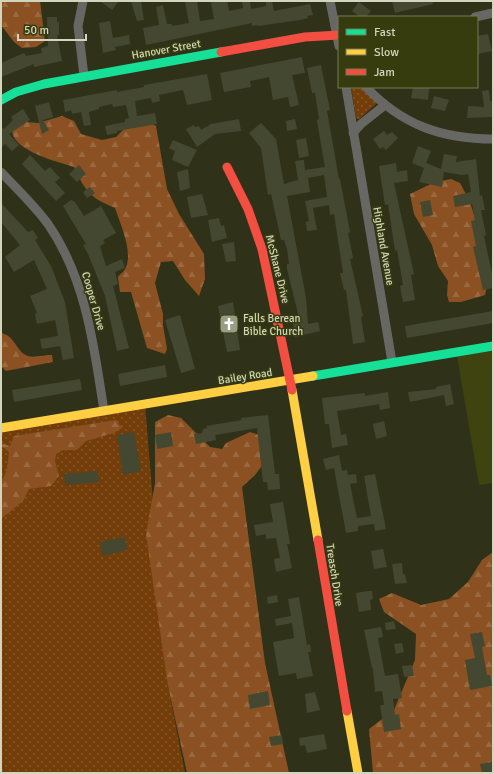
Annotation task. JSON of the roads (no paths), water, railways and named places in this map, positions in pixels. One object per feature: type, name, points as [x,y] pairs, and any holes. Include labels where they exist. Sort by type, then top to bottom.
[{"type":"street","points":[[83,1],[78,26],[84,76]]},
{"type":"street","points":[[330,1],[338,37]]},
{"type":"street","points":[[478,16],[493,13]]},
{"type":"street","name":"Hanover Street","points":[[1,100],[29,87],[84,76],[300,38],[338,37]]},
{"type":"street","name":"Highland Avenue","points":[[346,88],[392,362]]},
{"type":"street","points":[[367,88],[385,105],[411,122],[440,133],[493,141]]},
{"type":"street","points":[[353,133],[361,124],[385,105]]},
{"type":"street","name":"McShane Drive","points":[[227,168],[247,206],[262,249],[291,381]]},
{"type":"street","name":"Cooper Drive","points":[[1,172],[28,199],[47,224],[60,243],[75,275],[91,330],[104,411]]},
{"type":"street","name":"Bailey Road","points":[[1,428],[291,381],[392,362],[493,346]]},
{"type":"street","name":"Treasch Drive","points":[[291,381],[358,773]]},
{"type":"place","name":"Falls Berean Bible Church","points":[[229,324]]}]
